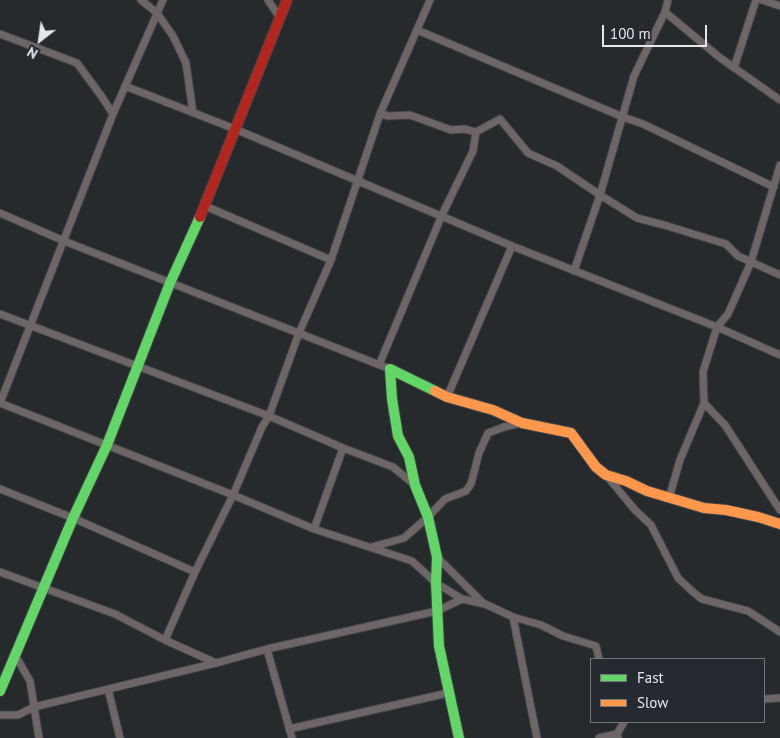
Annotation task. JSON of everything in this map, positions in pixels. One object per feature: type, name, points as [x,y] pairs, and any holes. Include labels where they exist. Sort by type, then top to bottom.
[{"type":"street","points":[[141,0],[157,13],[173,36],[186,62],[193,113]]},
{"type":"street","points":[[163,0],[113,114],[0,403],[314,529],[412,560],[436,583],[462,599],[485,604],[513,617],[541,625],[563,636],[596,646],[600,658]]},
{"type":"street","points":[[268,0],[280,18]]},
{"type":"street","points":[[0,691],[73,518],[107,445],[170,283],[205,206],[234,129],[287,0]]},
{"type":"street","points":[[165,640],[195,572],[233,495],[262,427],[269,416],[299,334],[331,260],[380,114],[430,0]]},
{"type":"street","points":[[574,270],[600,195],[634,76],[665,12],[668,0]]},
{"type":"street","points":[[734,68],[756,0]]},
{"type":"street","points":[[762,0],[780,6]]},
{"type":"street","points":[[665,12],[719,57],[780,100]]},
{"type":"street","points":[[417,30],[643,124],[774,186]]},
{"type":"street","points":[[0,34],[77,63],[113,114]]},
{"type":"street","points":[[125,86],[234,129],[512,246],[717,327],[780,355]]},
{"type":"street","points":[[380,114],[389,116],[410,115],[451,130],[464,129],[476,132],[500,118],[528,153],[557,166],[637,218],[726,244],[738,256],[780,275]]},
{"type":"street","points":[[379,365],[442,215],[473,151],[476,132]]},
{"type":"street","points":[[669,498],[680,460],[704,403],[702,372],[717,327],[728,314],[751,262],[780,165]]},
{"type":"street","points":[[205,206],[331,260]]},
{"type":"street","points":[[0,213],[64,241],[390,369],[447,396],[492,410],[522,423],[571,432],[596,467],[606,475],[635,510],[651,525],[678,578],[702,599],[748,611],[780,632]]},
{"type":"street","points":[[447,396],[512,246]]},
{"type":"street","points":[[0,314],[138,365],[393,467],[415,485]]},
{"type":"street","points":[[390,369],[392,399],[398,436],[409,457],[415,485],[428,517],[436,557],[439,646],[459,738]]},
{"type":"street","points":[[704,403],[725,425],[780,510]]},
{"type":"street","points":[[372,547],[404,538],[445,499],[466,491],[471,484],[479,453],[488,433],[522,423]]},
{"type":"street","points":[[314,529],[343,448]]},
{"type":"street","points":[[606,475],[626,481],[647,491],[704,508],[726,510],[780,524]]},
{"type":"street","points":[[0,489],[73,518],[195,572]]},
{"type":"street","points":[[436,557],[485,604]]},
{"type":"street","points":[[0,572],[44,590],[115,614],[165,640],[216,663]]},
{"type":"street","points":[[0,715],[18,714],[34,707],[267,649],[437,611],[462,599]]},
{"type":"street","points":[[513,617],[538,738]]},
{"type":"street","points":[[267,649],[292,738]]},
{"type":"street","points":[[15,655],[30,681],[39,738]]},
{"type":"street","points":[[108,689],[120,738]]},
{"type":"street","points":[[289,729],[448,692]]},
{"type":"street","points":[[765,699],[780,698]]},
{"type":"street","points":[[599,738],[618,736],[624,723]]},
{"type":"traffic: fast","points":[[0,691],[73,518],[107,445],[170,283],[200,217]]},
{"type":"traffic: fast","points":[[435,391],[390,369],[392,399],[398,436],[409,457],[415,485],[428,517],[437,557],[436,583],[439,646],[459,738]]},
{"type":"traffic: slow","points":[[435,391],[447,397],[493,410],[522,423],[571,433],[596,467],[606,475],[626,481],[647,491],[704,508],[726,510],[780,524]]},
{"type":"traffic: jam","points":[[200,217],[287,0]]}]
